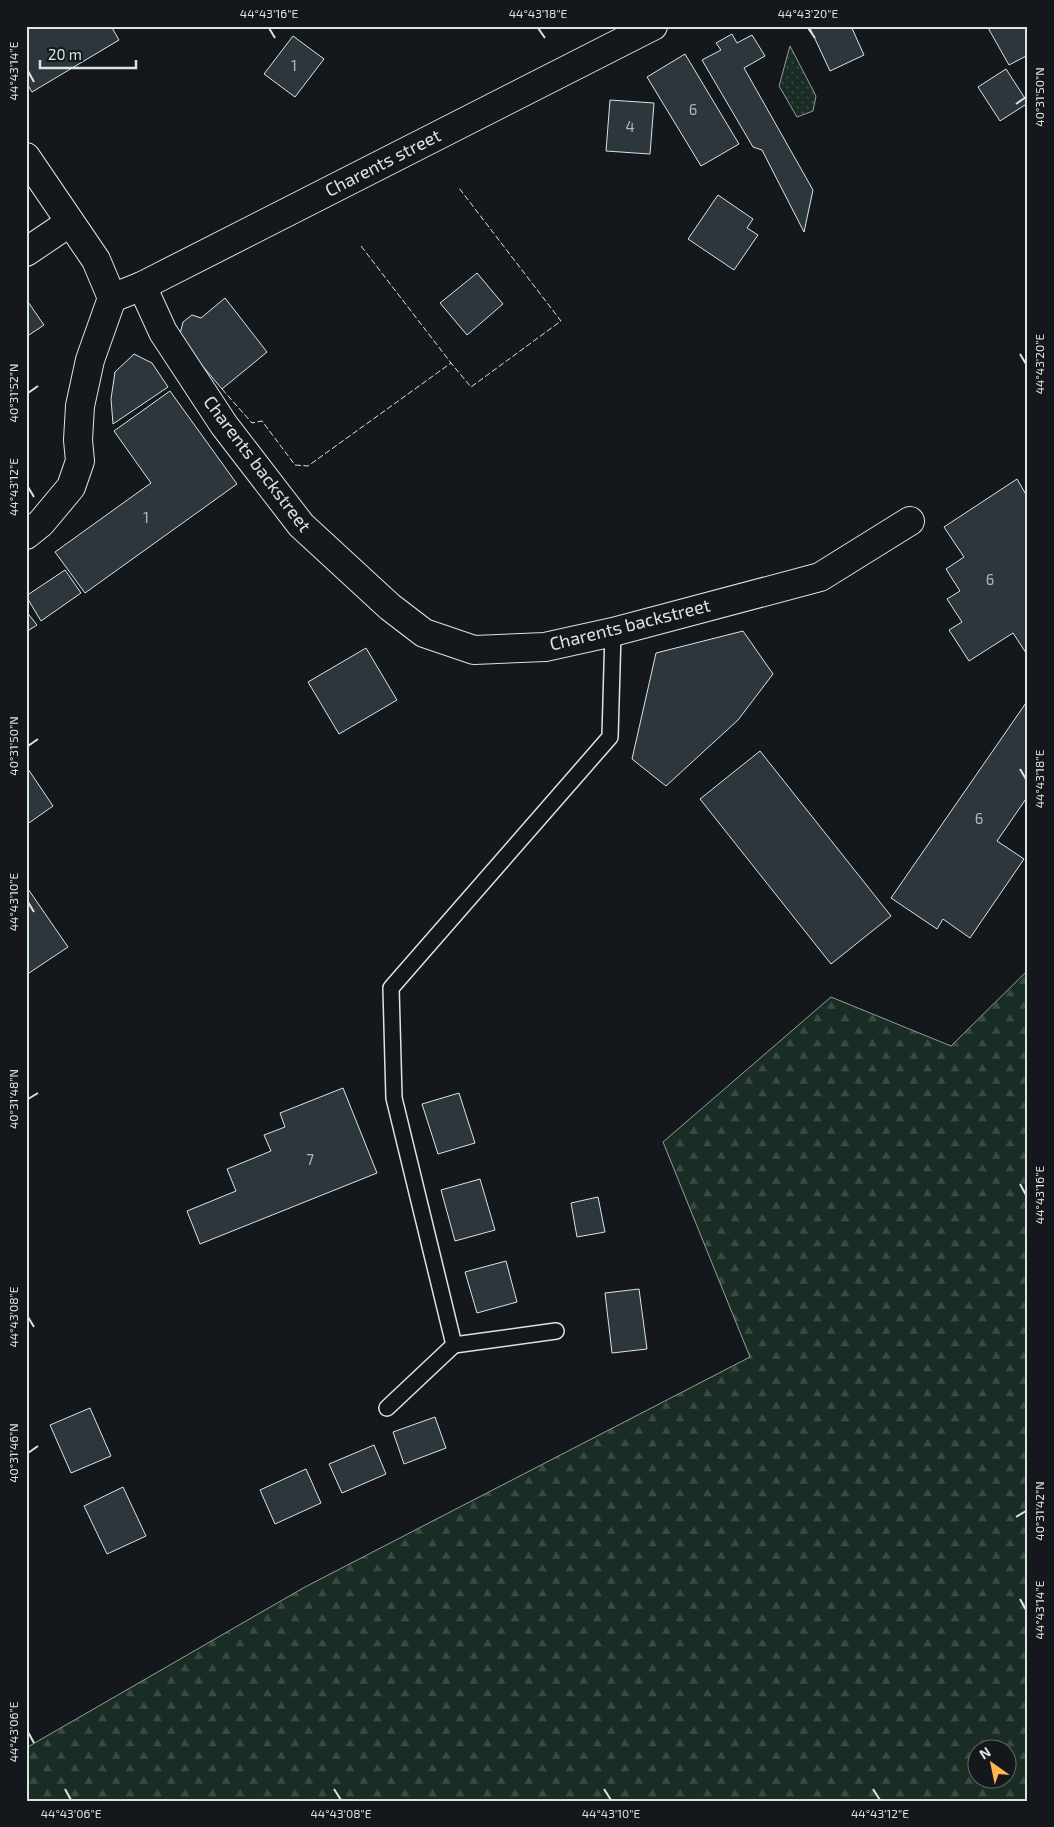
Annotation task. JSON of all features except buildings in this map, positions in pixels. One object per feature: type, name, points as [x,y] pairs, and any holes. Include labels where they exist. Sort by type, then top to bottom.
[{"type":"main road","name":"Charents street","points":[[112,298],[142,286],[652,26]]},
{"type":"main road","points":[[26,157],[69,223],[96,260],[112,298],[90,360],[80,406],[78,440],[80,461],[72,487],[41,523],[26,535]]},
{"type":"main road","points":[[26,252],[69,223]]},
{"type":"main road","name":"Charents backstreet","points":[[142,286],[163,332],[224,424],[301,526],[390,607],[424,633],[474,650],[545,647],[613,632],[820,577],[910,521]]},
{"type":"lane","points":[[454,1345],[394,1098],[391,988],[610,737],[613,632]]},
{"type":"lane","points":[[387,1408],[454,1345],[556,1331]]},
{"type":"green space","points":[[790,46],[816,96],[813,111],[797,117],[779,86]]},
{"type":"green space","points":[[1028,970],[1028,1801],[26,1801],[26,1748],[305,1587],[750,1357],[663,1142],[831,997],[951,1046]]},
{"type":"fence","points":[[222,389],[252,423],[262,421],[295,465],[308,466],[451,363],[471,387],[561,321],[459,188]]},
{"type":"fence","points":[[361,246],[451,363]]}]
